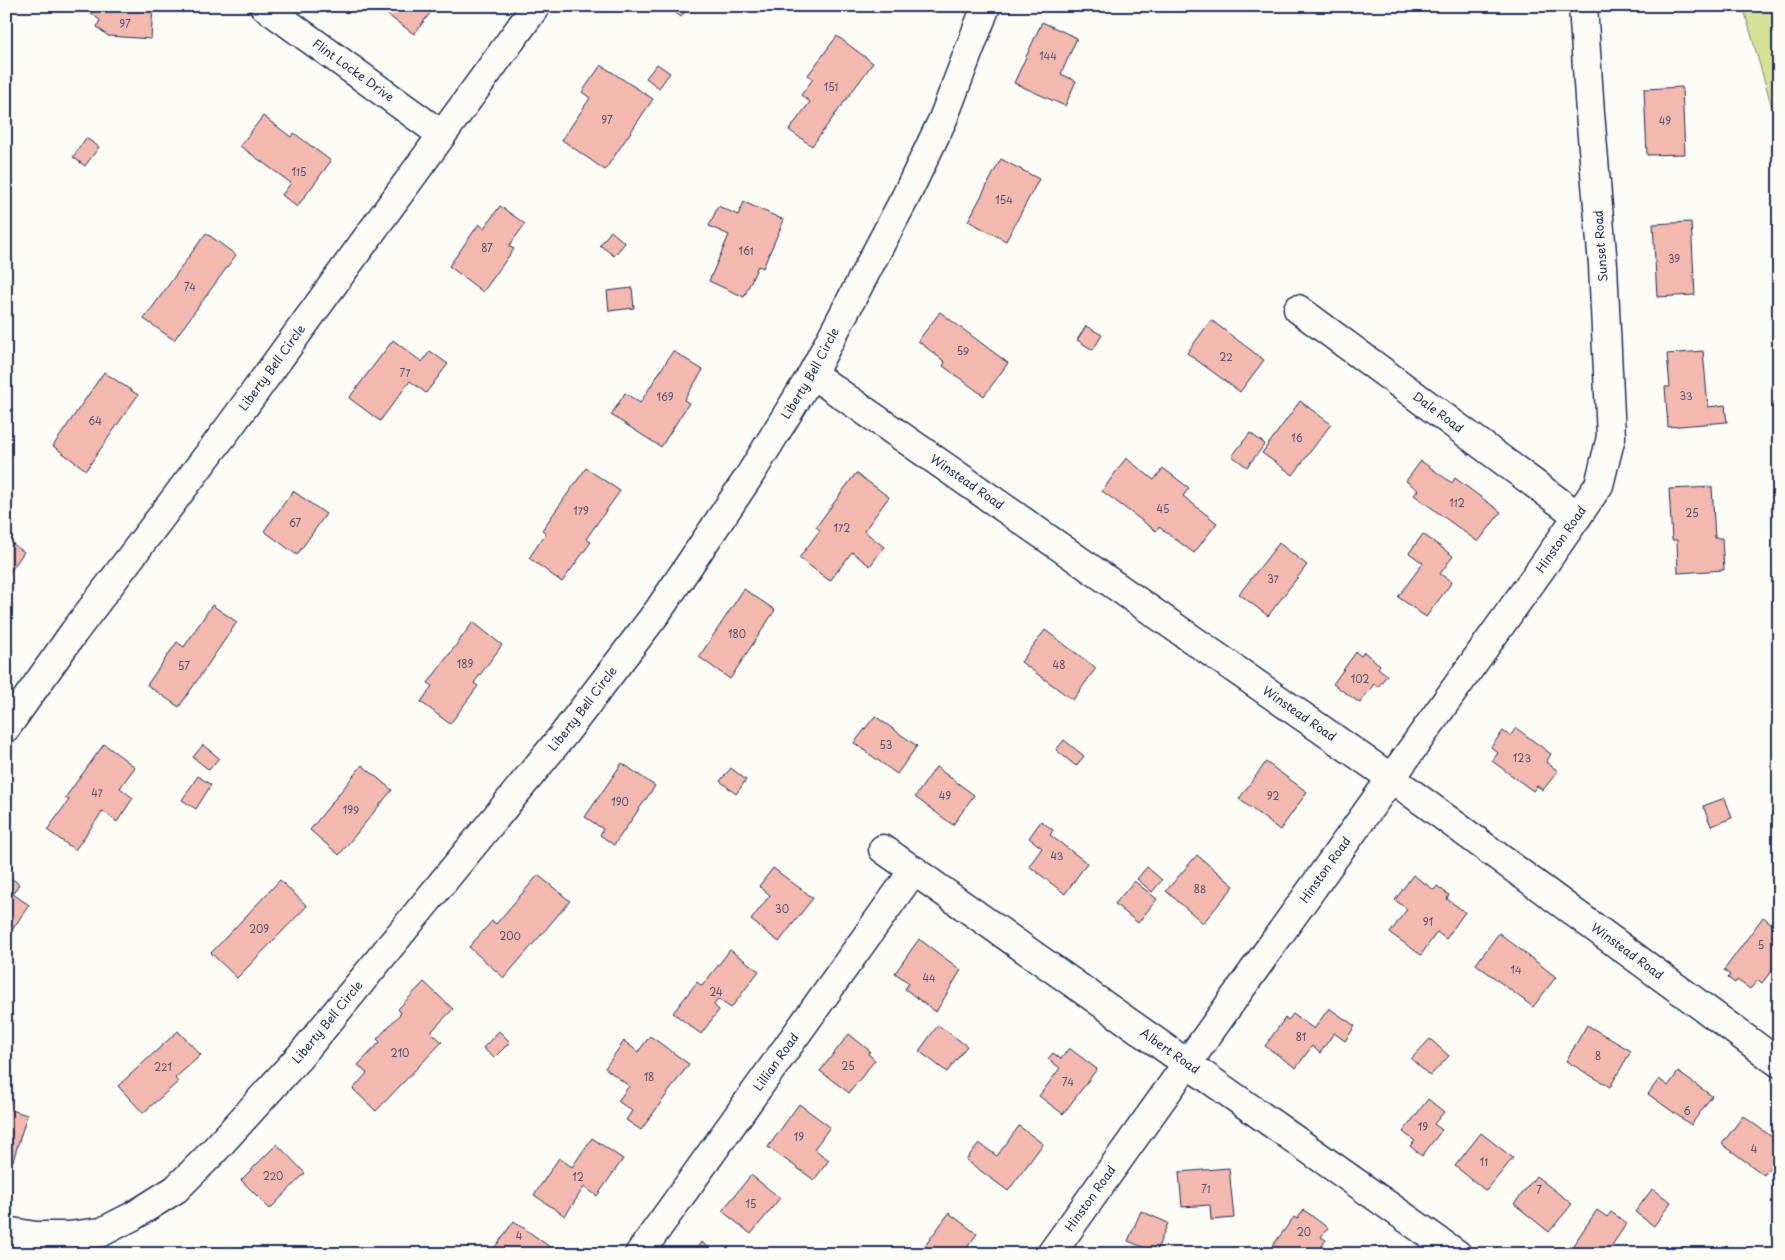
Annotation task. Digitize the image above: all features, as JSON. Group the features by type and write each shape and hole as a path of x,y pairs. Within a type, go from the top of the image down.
{"street":[{"name":"Flint Locke Drive","path":"264,6 442,135"},
{"name":"Liberty Bell Circle","path":"6,728 74,632 230,426 536,6"},
{"name":"Liberty Bell Circle","path":"6,1231 36,1236 70,1236 102,1232 133,1216 176,1188 212,1153 301,1055 564,734 658,611 748,478 812,374 906,196 943,119 986,6"},
{"name":"Sunset Road","path":"1584,6 1590,114 1604,265 1611,437 1599,484"},
{"name":"Dale Road","path":"1298,309 1578,516"},
{"name":"Winstead Road","path":"812,374 1391,778 1779,1063"},
{"name":"Hinston Road","path":"1051,1254 1189,1063 1599,484"},
{"name":"Albert Road","path":"883,849 1189,1063 1457,1254"},
{"name":"Lillian Road","path":"640,1254 914,870"}],"green space":[{"path":"1743,6 1779,6 1779,132"}],"building":[{"path":"80,6 153,6 151,39 108,36 97,27 100,20"},
{"path":"390,6 440,6 437,11 434,8 414,34 385,13"},
{"path":"667,6 689,6 681,17"},
{"path":"1042,22 1077,38 1061,74 1076,81 1065,106 1014,83"},
{"path":"837,36 873,63 812,146 789,130 810,102 801,95 813,79 808,75"},
{"path":"657,64 670,73 659,88 646,78"},
{"path":"601,65 653,99 605,170 562,140 590,98 582,92"},
{"path":"1682,87 1685,154 1647,155 1644,89"},
{"path":"263,116 291,137 294,133 331,161 297,207 282,195 291,183 240,146"},
{"path":"86,138 99,147 85,166 73,157"},
{"path":"1001,159 1039,179 1006,241 968,221"},
{"path":"744,202 784,220 763,268 758,266 744,297 709,281 729,235 709,226 718,206 738,215"},
{"path":"500,206 525,224 509,246 514,249 483,292 449,266 479,224 484,228"},
{"path":"1691,222 1695,295 1657,297 1653,224"},
{"path":"611,231 625,243 614,256 600,245"},
{"path":"206,233 236,255 174,340 144,319"},
{"path":"632,288 634,308 609,311 607,291"},
{"path":"940,312 1008,363 984,396 943,366 945,362 918,341"},
{"path":"1211,320 1264,360 1240,392 1187,353"},
{"path":"1086,326 1102,335 1093,350 1077,340"},
{"path":"393,340 422,362 430,351 448,364 426,393 410,381 380,421 349,398"},
{"path":"673,351 703,370 684,400 689,403 661,447 611,415 625,393 640,403"},
{"path":"1703,351 1708,407 1725,405 1727,422 1668,427 1665,387 1670,387 1667,354"},
{"path":"104,372 138,395 86,470 53,446"},
{"path":"1300,401 1331,424 1293,475 1262,453"},
{"path":"1250,433 1265,444 1247,467 1232,456"},
{"path":"1126,458 1154,480 1163,468 1189,488 1183,496 1217,523 1194,553 1159,527 1156,531 1102,491"},
{"path":"1421,461 1452,483 1455,478 1501,512 1478,542 1414,495 1418,490 1406,481"},
{"path":"586,468 620,491 586,539 591,542 562,582 529,558 546,533 542,530"},
{"path":"856,473 889,497 864,531 884,547 870,566 852,552 830,581 799,558 820,530 816,527"},
{"path":"1712,487 1715,538 1722,538 1724,570 1678,573 1677,540 1672,540 1669,489"},
{"path":"293,491 326,514 297,555 264,531"},
{"path":"1423,534 1453,556 1440,574 1452,582 1426,617 1398,597 1423,563 1409,553"},
{"path":"6,539 24,552 6,578"},
{"path":"1279,543 1307,565 1268,616 1239,594"},
{"path":"744,589 775,610 730,679 699,657"},
{"path":"212,605 237,622 179,707 147,685 177,642 184,647"},
{"path":"473,622 502,645 474,683 478,686 450,724 421,702 432,686 428,683"},
{"path":"1045,630 1096,668 1073,700 1021,662"},
{"path":"1356,652 1361,656 1364,652 1380,665 1378,668 1387,675 1378,687 1374,684 1360,703 1333,684"},
{"path":"875,716 917,746 897,774 854,743"},
{"path":"1516,728 1551,754 1546,762 1558,771 1543,790 1537,786 1533,791 1492,761 1498,753 1491,747 1503,731 1510,736"},
{"path":"1064,740 1084,756 1076,766 1056,750"},
{"path":"104,744 135,767 120,788 133,798 117,822 103,811 75,850 47,830 69,800 65,798"},
{"path":"203,745 219,758 209,770 193,757"},
{"path":"1266,762 1307,792 1280,830 1239,799"},
{"path":"622,763 655,786 614,845 600,835 603,829 585,817"},
{"path":"362,765 392,790 339,855 310,830"},
{"path":"936,767 974,795 953,825 915,797"},
{"path":"731,768 746,780 736,794 720,781"},
{"path":"198,776 211,785 196,809 182,800"},
{"path":"1725,798 1732,818 1711,826 1703,806"},
{"path":"1041,821 1053,830 1050,835 1087,863 1065,894 1029,866 1042,848 1029,838"},
{"path":"1197,855 1234,886 1203,923 1166,891"},
{"path":"1147,867 1162,880 1152,892 1137,879"},
{"path":"6,868 10,877 19,884 13,894 29,905 6,939"},
{"path":"773,868 813,898 779,942 751,920 770,895 759,886"},
{"path":"538,875 570,901 504,978 469,947 492,921 496,924"},
{"path":"1413,875 1434,890 1437,886 1449,895 1447,899 1465,912 1446,939 1437,932 1421,955 1390,933 1407,909 1395,900"},
{"path":"280,880 307,906 237,978 211,953"},
{"path":"1134,881 1157,899 1138,923 1115,904"},
{"path":"1763,917 1779,929 1779,961 1762,983 1758,980 1750,989 1737,980 1735,983 1728,978 1730,975 1724,970"},
{"path":"1499,933 1556,977 1533,1007 1476,964"},
{"path":"919,939 961,970 936,1012 905,989 909,983 895,973"},
{"path":"730,950 759,971 731,1008 718,999 714,1005 719,1010 701,1034 673,1013 697,982 702,986"},
{"path":"424,982 453,1009 431,1032 442,1042 376,1111 353,1089 367,1073 358,1065 380,1042 377,1039 401,1013 398,1009"},
{"path":"1329,1008 1355,1026 1345,1041 1334,1033 1320,1053 1312,1046 1296,1068 1265,1046 1285,1018 1288,1020 1293,1014 1314,1029"},
{"path":"938,1025 967,1046 947,1072 919,1051"},
{"path":"1587,1025 1631,1051 1610,1087 1566,1061"},
{"path":"178,1031 201,1055 175,1078 178,1082 143,1113 118,1086"},
{"path":"499,1031 510,1042 494,1058 483,1048"},
{"path":"849,1034 870,1051 868,1054 875,1060 849,1093 820,1071"},
{"path":"650,1036 689,1064 641,1130 626,1120 632,1111 618,1101 629,1086 605,1068 624,1041 638,1052"},
{"path":"1430,1039 1449,1056 1430,1076 1411,1059"},
{"path":"1069,1048 1097,1069 1063,1114 1039,1096 1060,1068 1048,1059 1053,1053 1061,1059"},
{"path":"1678,1072 1712,1096 1691,1125 1648,1094 1659,1079 1668,1086"},
{"path":"6,1096 11,1097 8,1109 27,1115 13,1161 6,1159"},
{"path":"1428,1099 1444,1112 1434,1124 1442,1130 1422,1156 1410,1146 1415,1141 1403,1132"},
{"path":"799,1104 830,1127 814,1149 829,1160 814,1180 768,1147"},
{"path":"1743,1116 1779,1142 1779,1155 1764,1175 1722,1144"},
{"path":"1019,1126 1043,1144 1008,1191 966,1160 979,1143 997,1156"},
{"path":"1481,1133 1513,1158 1486,1191 1455,1166"},
{"path":"592,1138 623,1159 597,1196 584,1187 565,1216 534,1195 559,1158 572,1167"},
{"path":"277,1144 305,1173 270,1209 241,1180"},
{"path":"1229,1168 1234,1218 1211,1220 1210,1205 1182,1207 1179,1172"},
{"path":"751,1175 780,1198 751,1234 722,1211"},
{"path":"1536,1176 1572,1204 1549,1232 1514,1204"},
{"path":"1652,1189 1671,1202 1654,1226 1635,1212"},
{"path":"1304,1210 1328,1228 1321,1237 1326,1240 1316,1254 1267,1253 1294,1217 1297,1219"},
{"path":"1597,1210 1607,1217 1611,1212 1627,1223 1606,1254 1567,1254"},
{"path":"1141,1211 1168,1223 1156,1252 1128,1241"},
{"path":"949,1213 977,1234 962,1254 919,1254"},
{"path":"514,1221 557,1252 555,1254 490,1254"},
{"path":"701,1242 718,1254 693,1254"}]}
